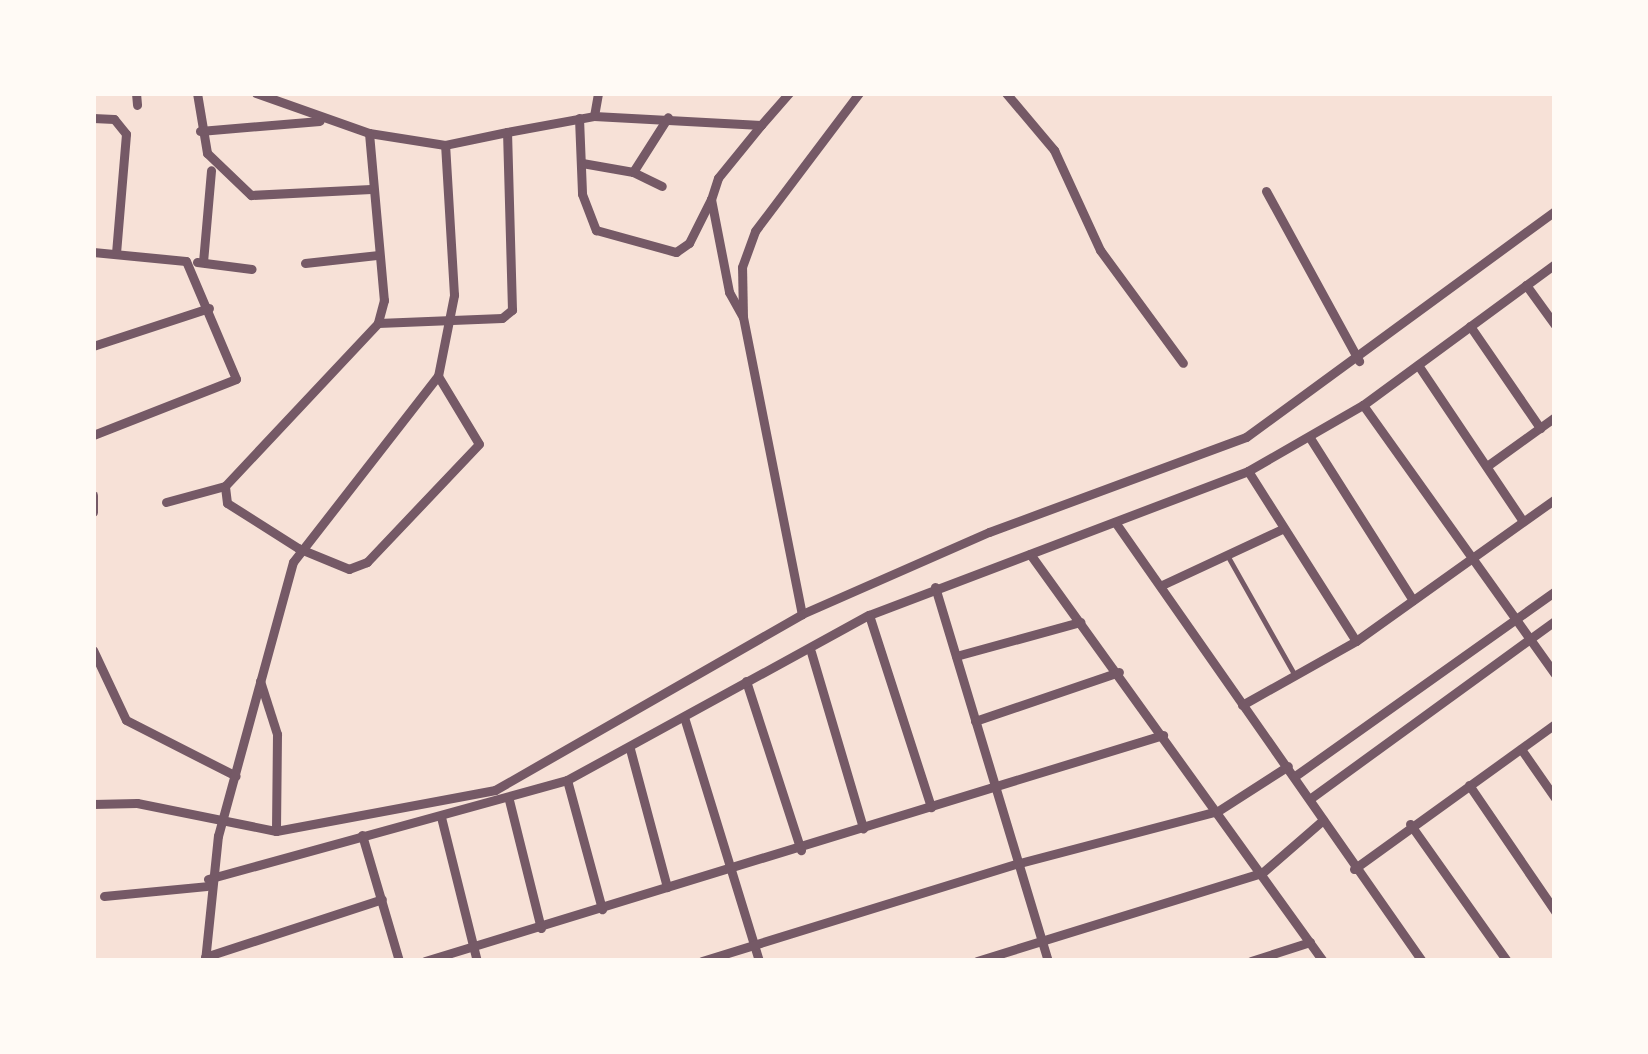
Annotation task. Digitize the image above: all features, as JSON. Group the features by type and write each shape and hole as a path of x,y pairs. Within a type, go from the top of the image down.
{"street":[{"path":"197,93 200,131 215,164 258,197 371,189"},
{"path":"256,93 370,134 445,145 594,116 761,125"},
{"path":"594,116 598,93"},
{"path":"579,118 590,224 670,253 689,243 718,178 789,93"},
{"path":"802,614 743,316 742,267 755,232 860,93"},
{"path":"1006,93 1054,150 1100,250 1184,363"},
{"path":"633,172 668,117"},
{"path":"93,118 114,118 126,134 116,254"},
{"path":"200,131 326,120"},
{"path":"378,323 502,318 514,303 507,132"},
{"path":"166,502 226,486 378,323 384,299 371,189 370,134"},
{"path":"382,899 205,959 207,883 298,548 438,376 454,295 445,145"},
{"path":"582,164 633,172 662,185"},
{"path":"203,262 211,170"},
{"path":"1266,191 1359,361"},
{"path":"711,199 729,292 743,316"},
{"path":"93,804 137,803 221,826 276,831 419,808 532,775 802,614 989,532 1246,437 1359,361 1555,211"},
{"path":"93,252 252,268"},
{"path":"305,263 377,254"},
{"path":"93,435 231,386 235,370 186,261"},
{"path":"104,896 207,883 567,780 746,681 811,652 869,615 1249,471 1363,405 1555,264"},
{"path":"1526,285 1555,325"},
{"path":"93,346 209,308"},
{"path":"1470,326 1540,428"},
{"path":"1418,365 1523,521"},
{"path":"226,486 227,503 298,548 349,568 368,562 472,454 479,434 438,376"},
{"path":"1363,405 1555,674"},
{"path":"1487,466 1555,417"},
{"path":"1310,439 1413,600"},
{"path":"1249,471 1356,641"},
{"path":"93,495 93,512"},
{"path":"1242,705 1356,641 1555,499"},
{"path":"1114,522 1422,961"},
{"path":"1162,585 1282,529"},
{"path":"1030,554 1323,961"},
{"path":"935,587 1048,961"},
{"path":"702,961 1016,863 1218,811 1292,771 1555,591"},
{"path":"869,615 931,807"},
{"path":"1311,798 1555,621"},
{"path":"956,656 1079,622"},
{"path":"93,650 127,720 236,776"},
{"path":"811,652 863,828"},
{"path":"975,721 1119,672"},
{"path":"260,681 277,734 276,831"},
{"path":"746,681 800,850"},
{"path":"684,717 759,961"},
{"path":"1354,869 1410,824 1555,724"},
{"path":"425,961 800,850 1163,735"},
{"path":"1521,748 1555,798"},
{"path":"630,749 667,887"},
{"path":"567,780 602,909"},
{"path":"1469,785 1555,911"},
{"path":"508,800 541,928"},
{"path":"441,817 477,961"},
{"path":"976,961 1262,873 1323,820"},
{"path":"1410,824 1507,961"},
{"path":"362,835 400,961"},
{"path":"1251,961 1310,942"}],"lane":[{"path":"1228,556 1294,673"}]}
